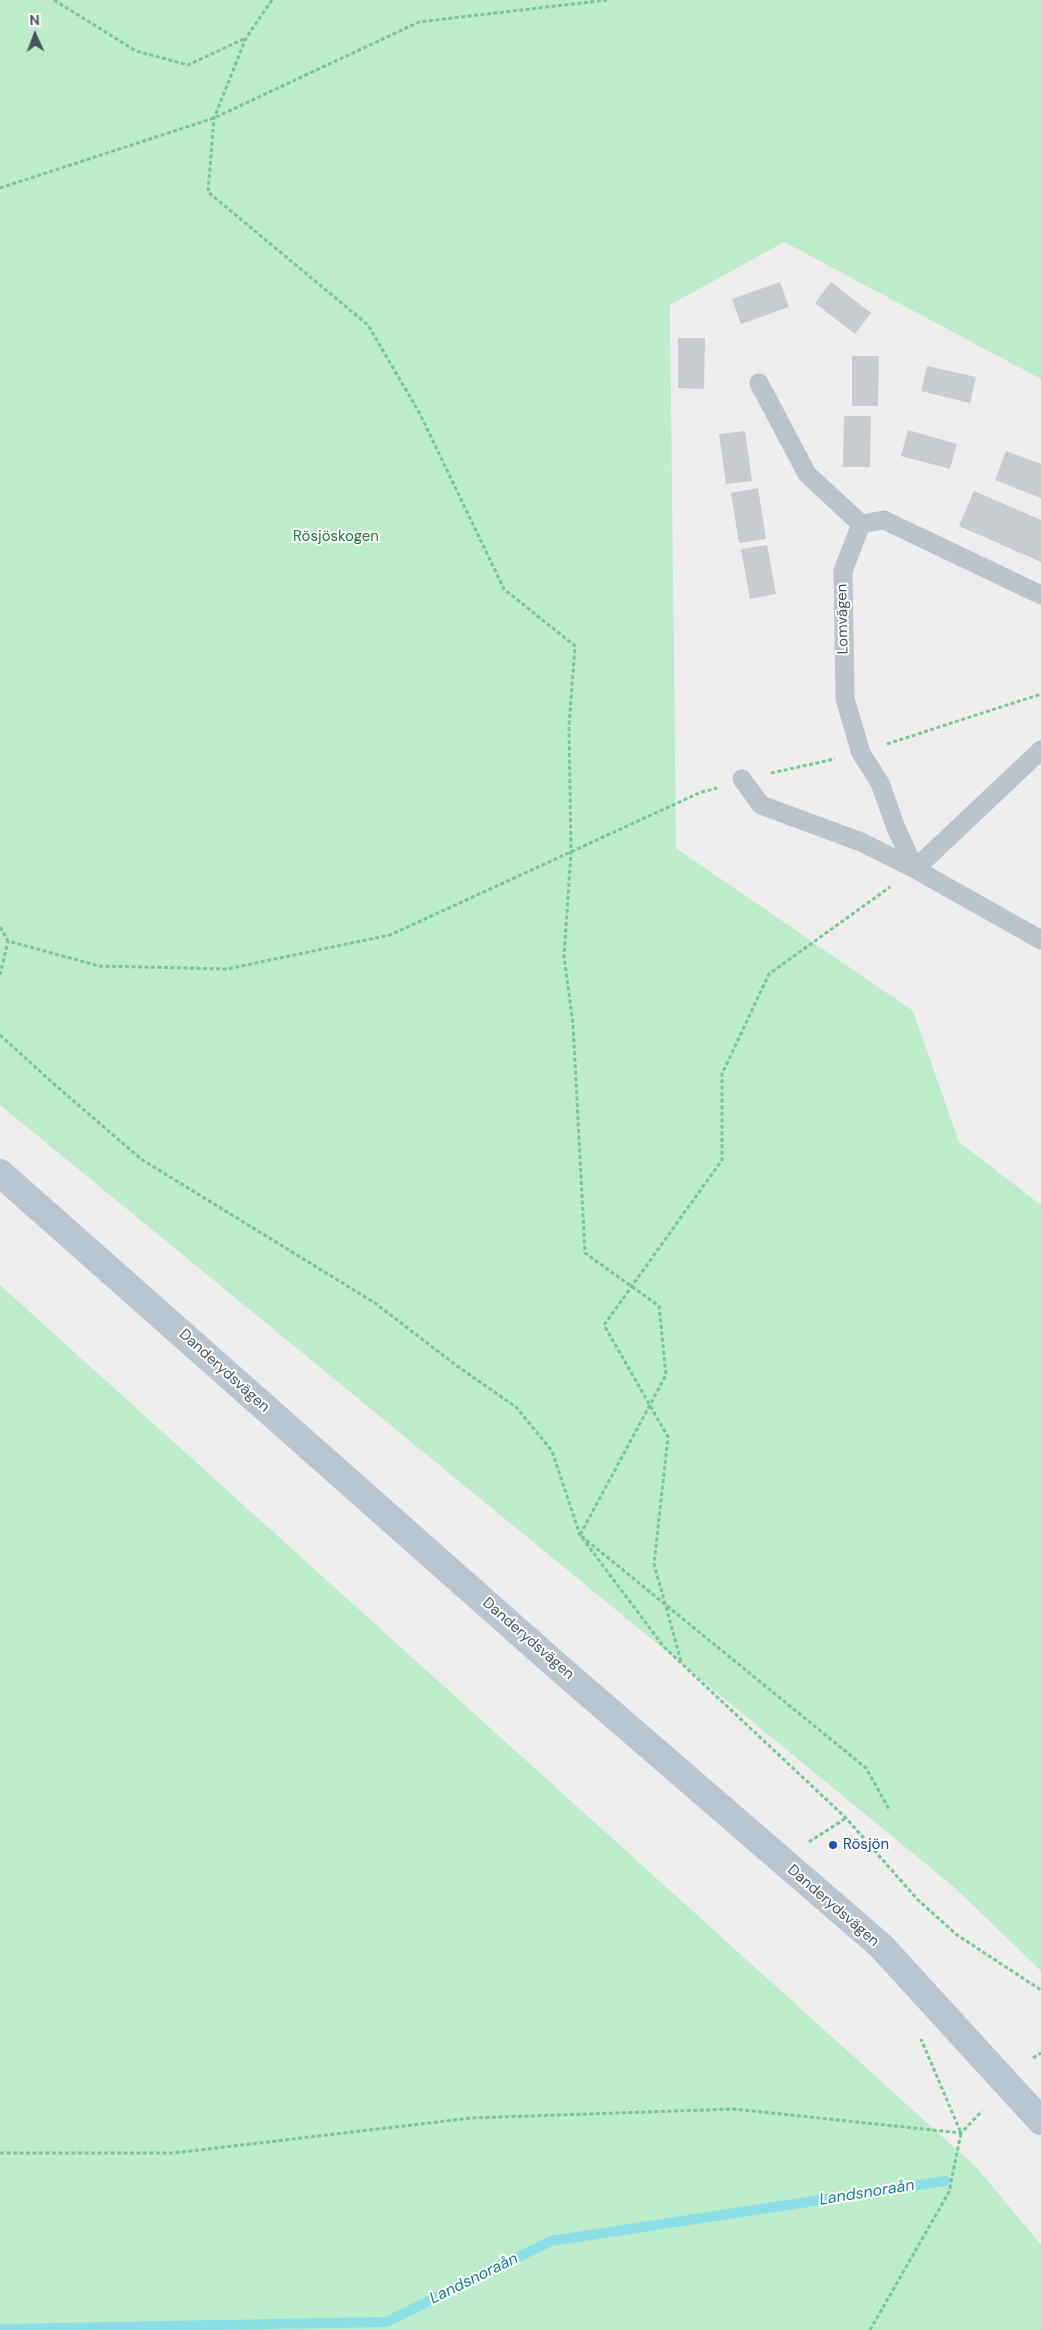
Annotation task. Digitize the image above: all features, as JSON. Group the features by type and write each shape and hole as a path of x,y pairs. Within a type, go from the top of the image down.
{"main road":[{"name":"Danderydsvägen","path":"0,1173 777,1858 881,1946 1041,2120"}],"lane":[{"path":"759,383 807,474 861,524 884,520 1041,595"},
{"name":"Lomvägen","path":"861,524 843,571 845,699 862,753 880,783 896,828 915,870"},
{"path":"915,870 1039,755"},
{"path":"742,779 761,805 861,842 1041,940"}],"path":[{"path":"54,0 136,51 188,65 246,38"},
{"path":"272,0 246,38 214,118 208,192 368,325 420,414 504,590 575,646 569,726 571,852 564,956 573,1024 585,1252 659,1306 666,1374 580,1535"},
{"path":"0,188 214,118 419,22 607,0"},
{"path":"8,941 99,966 227,969 390,935 699,793 742,779 862,753 1041,694"},
{"path":"681,1662 654,1564 668,1437 604,1325 722,1160 722,1074 769,974 915,870"},
{"path":"0,927 8,941 0,975"},
{"path":"0,1035 142,1160 375,1303 457,1366 516,1407 552,1450 580,1535 664,1647 846,1818 917,1899 951,1929 1041,1990"},
{"path":"580,1535 866,1768 890,1811"},
{"path":"777,1858 825,1833 846,1818"},
{"path":"1033,2058 1041,2053"},
{"path":"0,2153 174,2153 471,2118 734,2109 961,2133"},
{"path":"870,2330 949,2192 961,2133 982,2111"}],"green space":[{"name":"Rösjöskogen","path":"0,0 1041,0 1041,379 784,242 670,305 676,848 913,1011 959,1142 1041,1205 1041,1971 954,1887 0,1105"},
{"path":"0,1285 977,2168 1041,2245 1041,2330 0,2330"}],"building":[{"path":"780,282 789,307 741,324 732,299"},
{"path":"831,282 871,313 855,334 815,303"},
{"path":"678,338 705,338 704,389 678,388"},
{"path":"852,356 879,356 878,406 852,406"},
{"path":"927,366 976,377 970,403 921,391"},
{"path":"844,416 871,416 870,467 843,467"},
{"path":"908,430 957,444 950,469 901,456"},
{"path":"745,431 752,481 726,484 719,434"},
{"path":"1006,451 1041,464 1041,498 995,480"},
{"path":"758,488 766,539 739,543 731,493"},
{"path":"974,491 1041,520 1041,562 959,526"},
{"path":"767,545 776,594 750,599 741,549"}],"waterway":[{"name":"Landsnoraån","path":"0,2329 386,2322 551,2241 945,2181"}],"place":[{"name":"Rösjön","path":"833,1845"}]}
